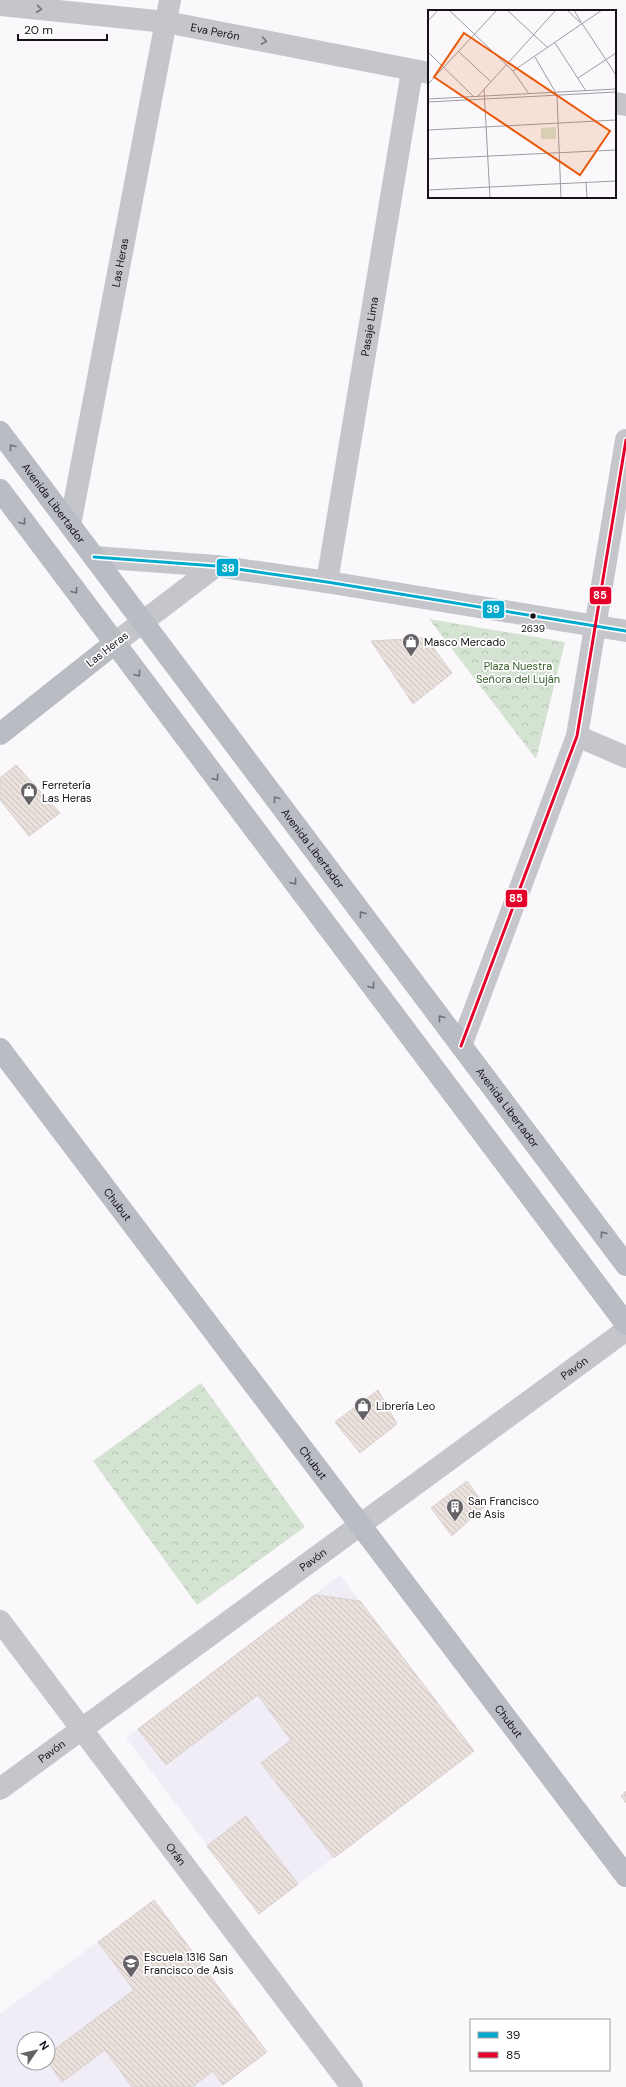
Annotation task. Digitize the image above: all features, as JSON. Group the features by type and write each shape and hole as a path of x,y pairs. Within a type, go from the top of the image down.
{"main road":[{"name":"Avenida Libertador","path":"0,432 626,1265"},
{"path":"0,490 626,1324"},
{"name":"Las Heras","path":"0,734 115,643"},
{"name":"Chubut","path":"0,1049 626,1876"}],"street":[{"name":"Las Heras","path":"70,525 170,0"},
{"name":"Eva Perón","path":"0,5 166,22 420,72"},
{"name":"Pasaje Lima","path":"327,582 420,72"},
{"path":"616,103 626,105"},
{"path":"461,1046 577,736 626,440"},
{"path":"94,557 216,566 327,582 626,631"},
{"name":"Las Heras","path":"115,643 216,566"},
{"path":"577,736 626,757"},
{"name":"Pavón","path":"0,1789 81,1728 361,1526 626,1330"},
{"name":"Orán","path":"0,1621 352,2087"}],"shaded area":[{"path":"340,1575 474,1751 259,1914 126,1738"},
{"name":"Escuela 1316 San Francisco de Asis","path":"154,1900 267,2052 220,2087 0,2087 0,2014"}],"green space":[{"name":"Plaza Nuestra Señora del Luján","path":"429,619 565,642 536,759"},
{"path":"201,1383 305,1527 197,1605 93,1461"}],"building":[{"name":"Masco Mercado","path":"426,638 452,673 413,704 371,641"},
{"name":"Ferretería Las Heras","path":"16,765 60,813 29,836 0,800 0,778"},
{"path":"378,1390 397,1424 360,1453 335,1422"},
{"name":"San Francisco de Asis","path":"467,1481 485,1506 452,1536 431,1508"},
{"path":"315,1595 360,1601 474,1751 334,1858 261,1763 291,1740 258,1695 166,1765 138,1729"},
{"path":"626,1791 626,1803 621,1796"},
{"path":"246,1816 298,1884 259,1914 207,1846"},
{"name":"Escuela 1316 San Francisco de Asis","path":"154,1900 267,2052 223,2085 213,2071 192,2087 132,2087 105,2050 62,2082 54,2071 56,2071 56,2048 134,1990 98,1942"}],"transit line":[{"name":"85","path":"461,1046 577,736 626,440"},
{"name":"39","path":"94,557 216,566 327,582 626,631"}],"place":[{"name":"2639","path":"533,616"},
{"name":"Masco Mercado","path":"411,657"},
{"name":"Ferretería Las Heras","path":"29,806"},
{"name":"Librería Leo","path":"363,1421"},
{"name":"San Francisco de Asis","path":"455,1522"},
{"name":"Escuela 1316 San Francisco de Asis","path":"131,1978"}]}
